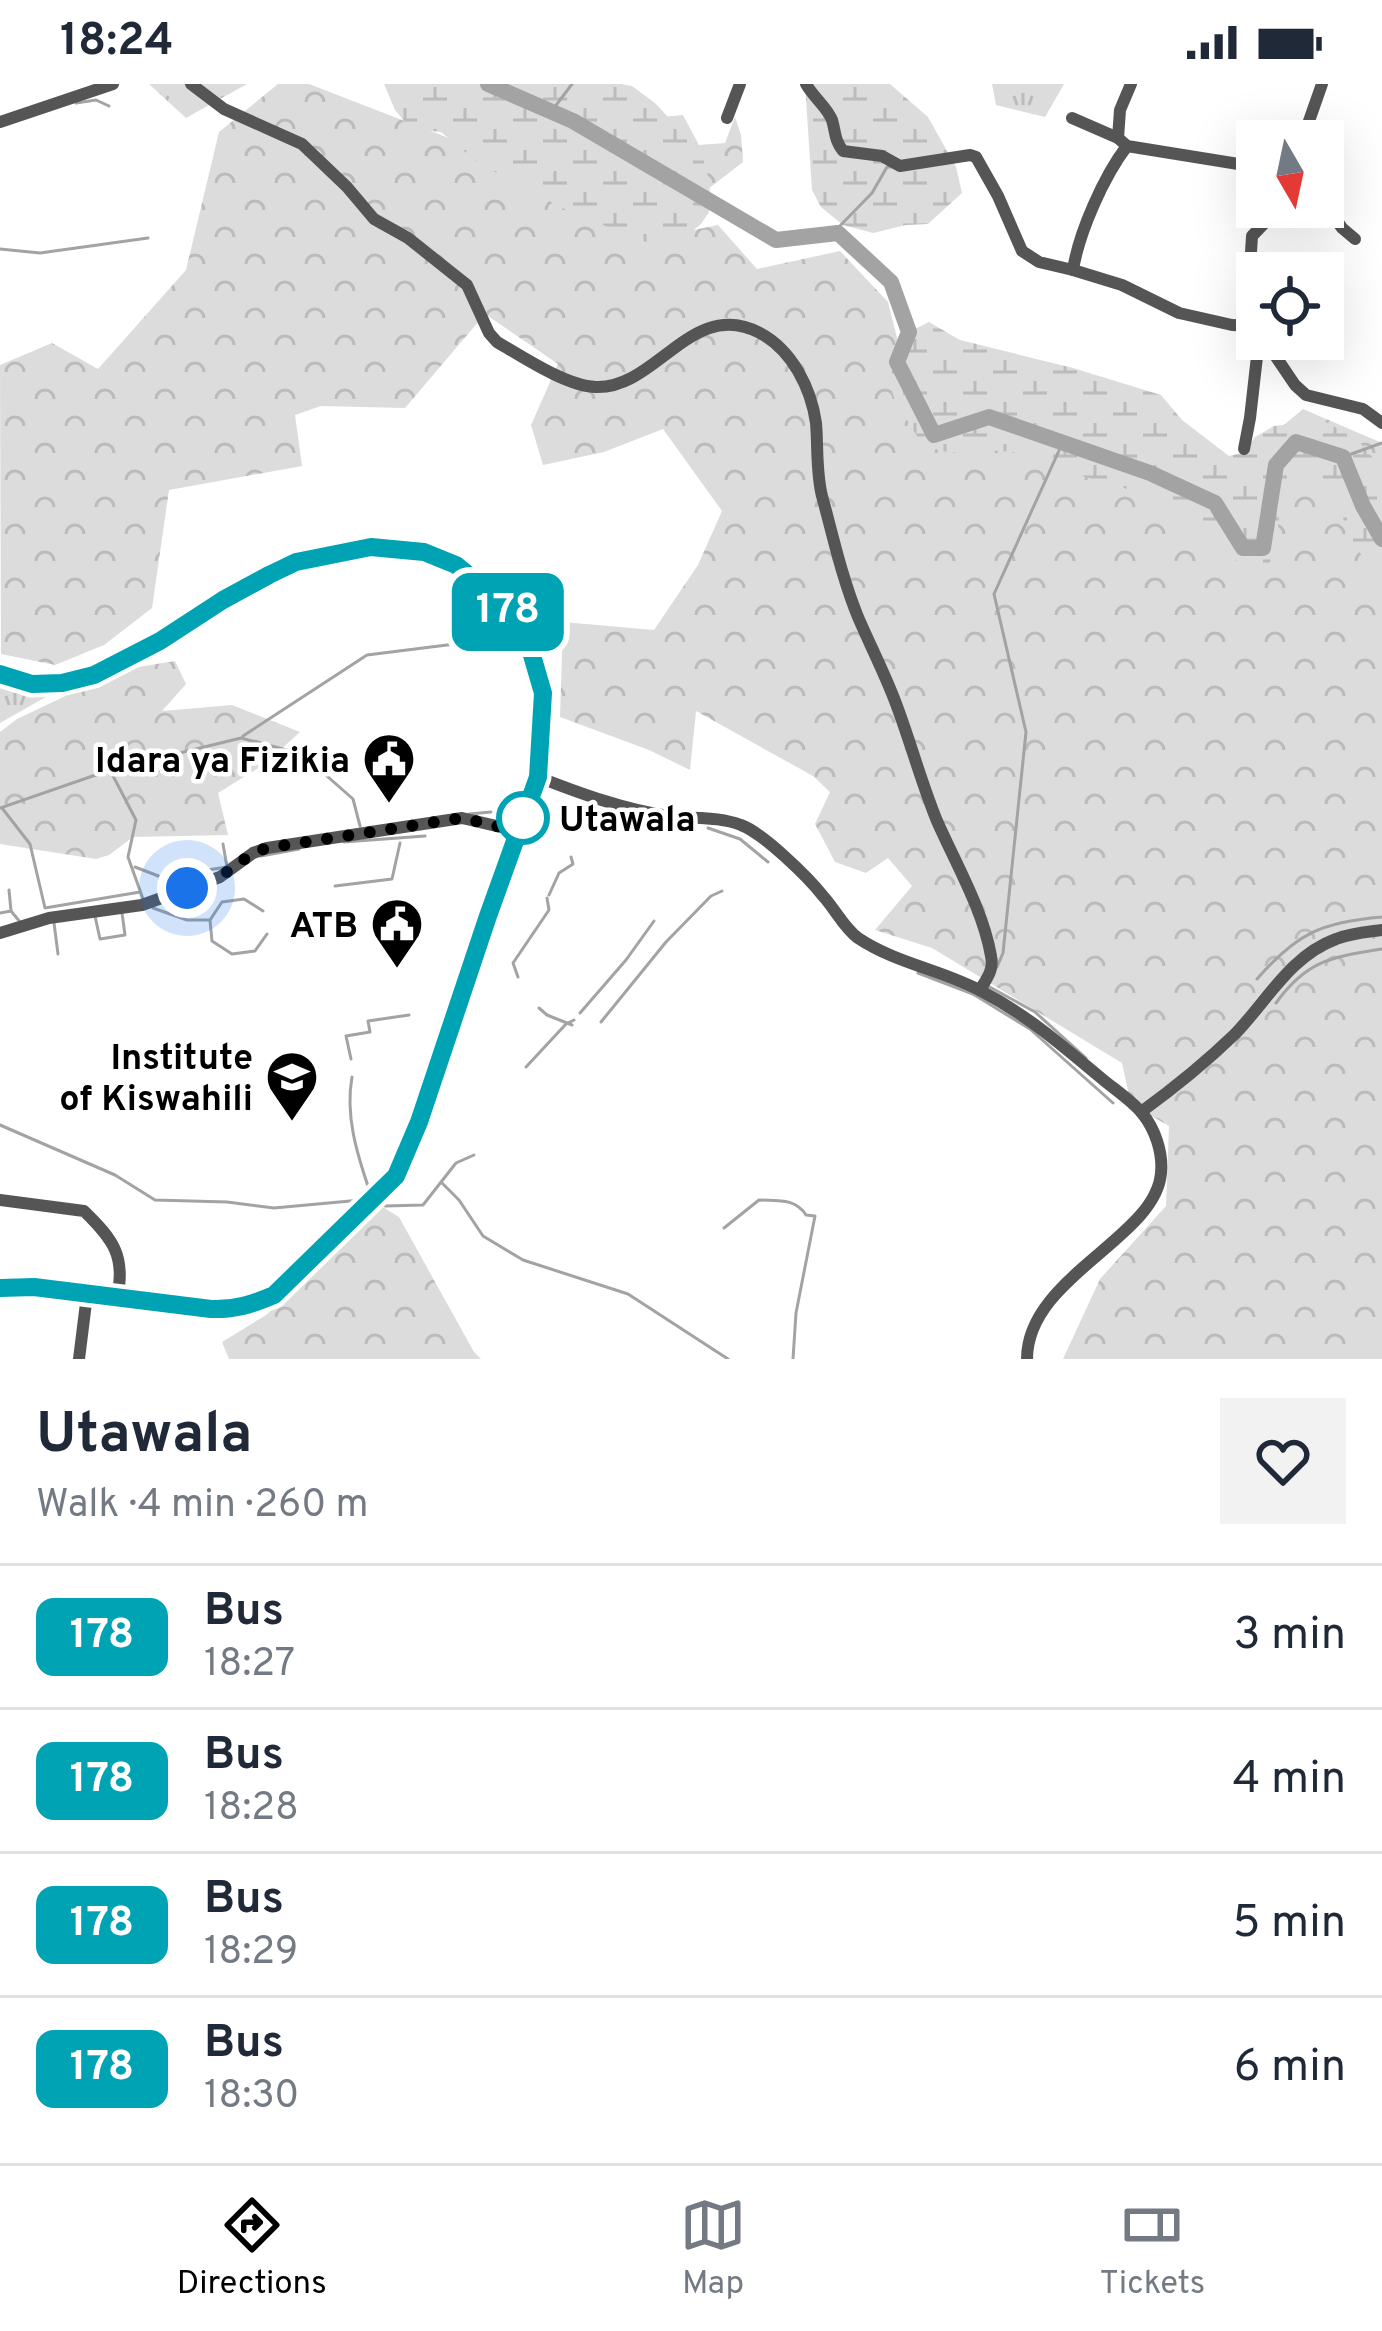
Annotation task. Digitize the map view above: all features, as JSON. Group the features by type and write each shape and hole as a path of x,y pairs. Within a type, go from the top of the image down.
{"street":[{"path":"0,122 113,84"},
{"path":"191,84 224,109 302,144 374,219 408,238 467,285 497,342 578,384 603,387 618,383 699,330 731,326 757,331 792,361 811,398 821,495 850,596 991,953 992,968 980,989"},
{"path":"727,118 740,84"},
{"path":"806,84 831,116 843,151 882,156 900,166 976,157 1022,250 1039,262 1122,285 1179,313 1236,325"},
{"path":"1073,270 1076,251 1122,142 1120,110 1131,84"},
{"path":"1309,120 1322,84"},
{"path":"1072,118 1122,142 1236,163"},
{"path":"1342,228 1355,239"},
{"path":"1244,449 1258,360"},
{"path":"1277,360 1306,395 1363,409 1382,423"},
{"path":"0,674 32,684 94,675 296,562 371,547 424,552 456,565 480,583 504,604 529,645 543,693 538,777 428,1099 396,1176 274,1295 228,1310 34,1287 0,1288"},
{"path":"538,777 655,813 742,825 783,855 854,935 903,962 980,989 1044,1029 1141,1112 1157,1141 1160,1185 1138,1217 1049,1301 1027,1346 1027,1359"},
{"path":"0,933 49,918 142,905 220,877 267,848 462,818 518,831"},
{"path":"1141,1112 1226,1042 1289,970 1311,952 1335,939 1382,930"},
{"path":"0,1200 84,1211 120,1261 117,1299"},
{"path":"79,1359 87,1295"}],"green space":[{"path":"149,84 247,84 186,118"},
{"path":"278,84 309,84 689,231 718,225 757,269 840,251 888,302 906,373 1232,468 1303,409 1382,443 1382,1359 1063,1359 1100,1279 1166,1206 1169,1126 1131,1104 1122,1063 932,948 875,930 912,886 888,858 866,873 835,862 815,824 830,792 813,776 696,711 690,770 560,717 563,622 654,630 698,565 722,511 663,429 604,452 543,465 531,425 558,364 485,314 405,408 321,406 295,415 302,466 169,490 152,608 104,645 55,665 1,654 0,365 52,343 98,369 186,270 219,132"},
{"path":"384,84 632,86 655,103 701,152 710,183 709,212 680,241 646,242 570,212 480,164 441,132 411,129 395,110"},
{"path":"805,84 890,84 928,117 956,167 962,193 928,224 873,233 843,225 821,207 812,190"},
{"path":"992,84 1064,84 1045,117 996,105"},
{"path":"683,115 699,145 725,143 735,117 741,135 743,162 703,193 651,118"},
{"path":"929,322 960,340 1161,395 1182,420 1229,456 1245,452 1255,437 1274,426 1322,420 1357,439 1382,469 1382,584 1350,539 1332,496 1307,470 1286,478 1282,485 1270,563 1260,569 1231,559 1197,537 1175,512 1124,488 1013,452 974,449 951,453 923,446 897,404 891,383 905,334"},
{"path":"175,661 186,684 162,711 232,705 300,732 265,764 218,793 228,835 133,837 96,859 0,844 0,732 17,719 120,670"},
{"path":"0,685 4,688 67,685 0,723"},
{"path":"381,1206 399,1217 481,1359 229,1359 222,1342 266,1315"}],"waterway":[{"path":"488,84 573,121 776,240 838,233 891,282 909,332 897,362 934,435 989,417 1150,473 1215,503 1243,548 1263,548 1276,465 1296,442 1343,457 1382,539"},
{"path":"551,112 572,84"},
{"path":"76,103 96,100 109,106"},
{"path":"832,234 872,193 887,167 892,167"},
{"path":"0,249 40,253 148,238"},
{"path":"1343,457 1382,443"},
{"path":"997,967 1003,953 1026,732 994,594 1062,444"},
{"path":"132,649 220,591"},
{"path":"243,736 367,655 492,636"},
{"path":"29,676 83,670 113,659"},
{"path":"0,808 110,770 241,738 302,754 353,799 360,826"},
{"path":"110,770 136,820 128,857 143,899"},
{"path":"2,808 30,844 45,908 140,892"},
{"path":"469,814 491,812"},
{"path":"708,828 740,839 768,862"},
{"path":"344,842 425,836"},
{"path":"335,886 392,879 400,843"},
{"path":"135,867 161,877 227,867 223,844"},
{"path":"261,856 299,849"},
{"path":"549,895 559,873 573,864 571,857"},
{"path":"0,913 11,911 9,890"},
{"path":"601,1022 666,942 711,896 722,891"},
{"path":"518,977 513,963 549,910 547,898"},
{"path":"263,911 244,899 222,902 210,920 212,941 232,954 255,951 267,934"},
{"path":"153,908 187,920 209,920"},
{"path":"11,911 20,922"},
{"path":"95,916 100,939 125,935 122,913"},
{"path":"1257,979 1298,940 1312,933 1343,922 1382,917"},
{"path":"580,1013 654,921"},
{"path":"54,923 58,954"},
{"path":"1276,1003 1310,969 1382,949"},
{"path":"918,973 973,994 1030,1029 1113,1103"},
{"path":"988,986 1035,1012 1086,1058"},
{"path":"539,1008 572,1025"},
{"path":"351,1059 346,1036 370,1032 368,1021 409,1015"},
{"path":"526,1067 574,1020"},
{"path":"352,1077 351,1120 369,1189"},
{"path":"0,1125 115,1175 155,1200 274,1208 361,1200"},
{"path":"385,1206 423,1205 456,1163 474,1155"},
{"path":"442,1183 483,1236 523,1260 628,1294 728,1359"},
{"path":"724,1228 759,1200 791,1203 815,1216 796,1313 793,1359"}],"bus line":[{"name":"178","path":"0,674 32,684 94,675 296,562 371,547 424,552 456,565 480,583 504,604 529,645 543,693 538,777 428,1099 396,1176 274,1295 251,1305 211,1309 34,1287 0,1288"}],"place":[{"name":"Idara ya Fizikia","path":"389,805"},
{"name":"Utawala","path":"523,818"},
{"name":"ATB","path":"397,970"},
{"name":"Institute of Kiswahili","path":"292,1123"}],"route":[{"path":"187,888 220,877 267,848 462,818 518,831 523,818"}]}
